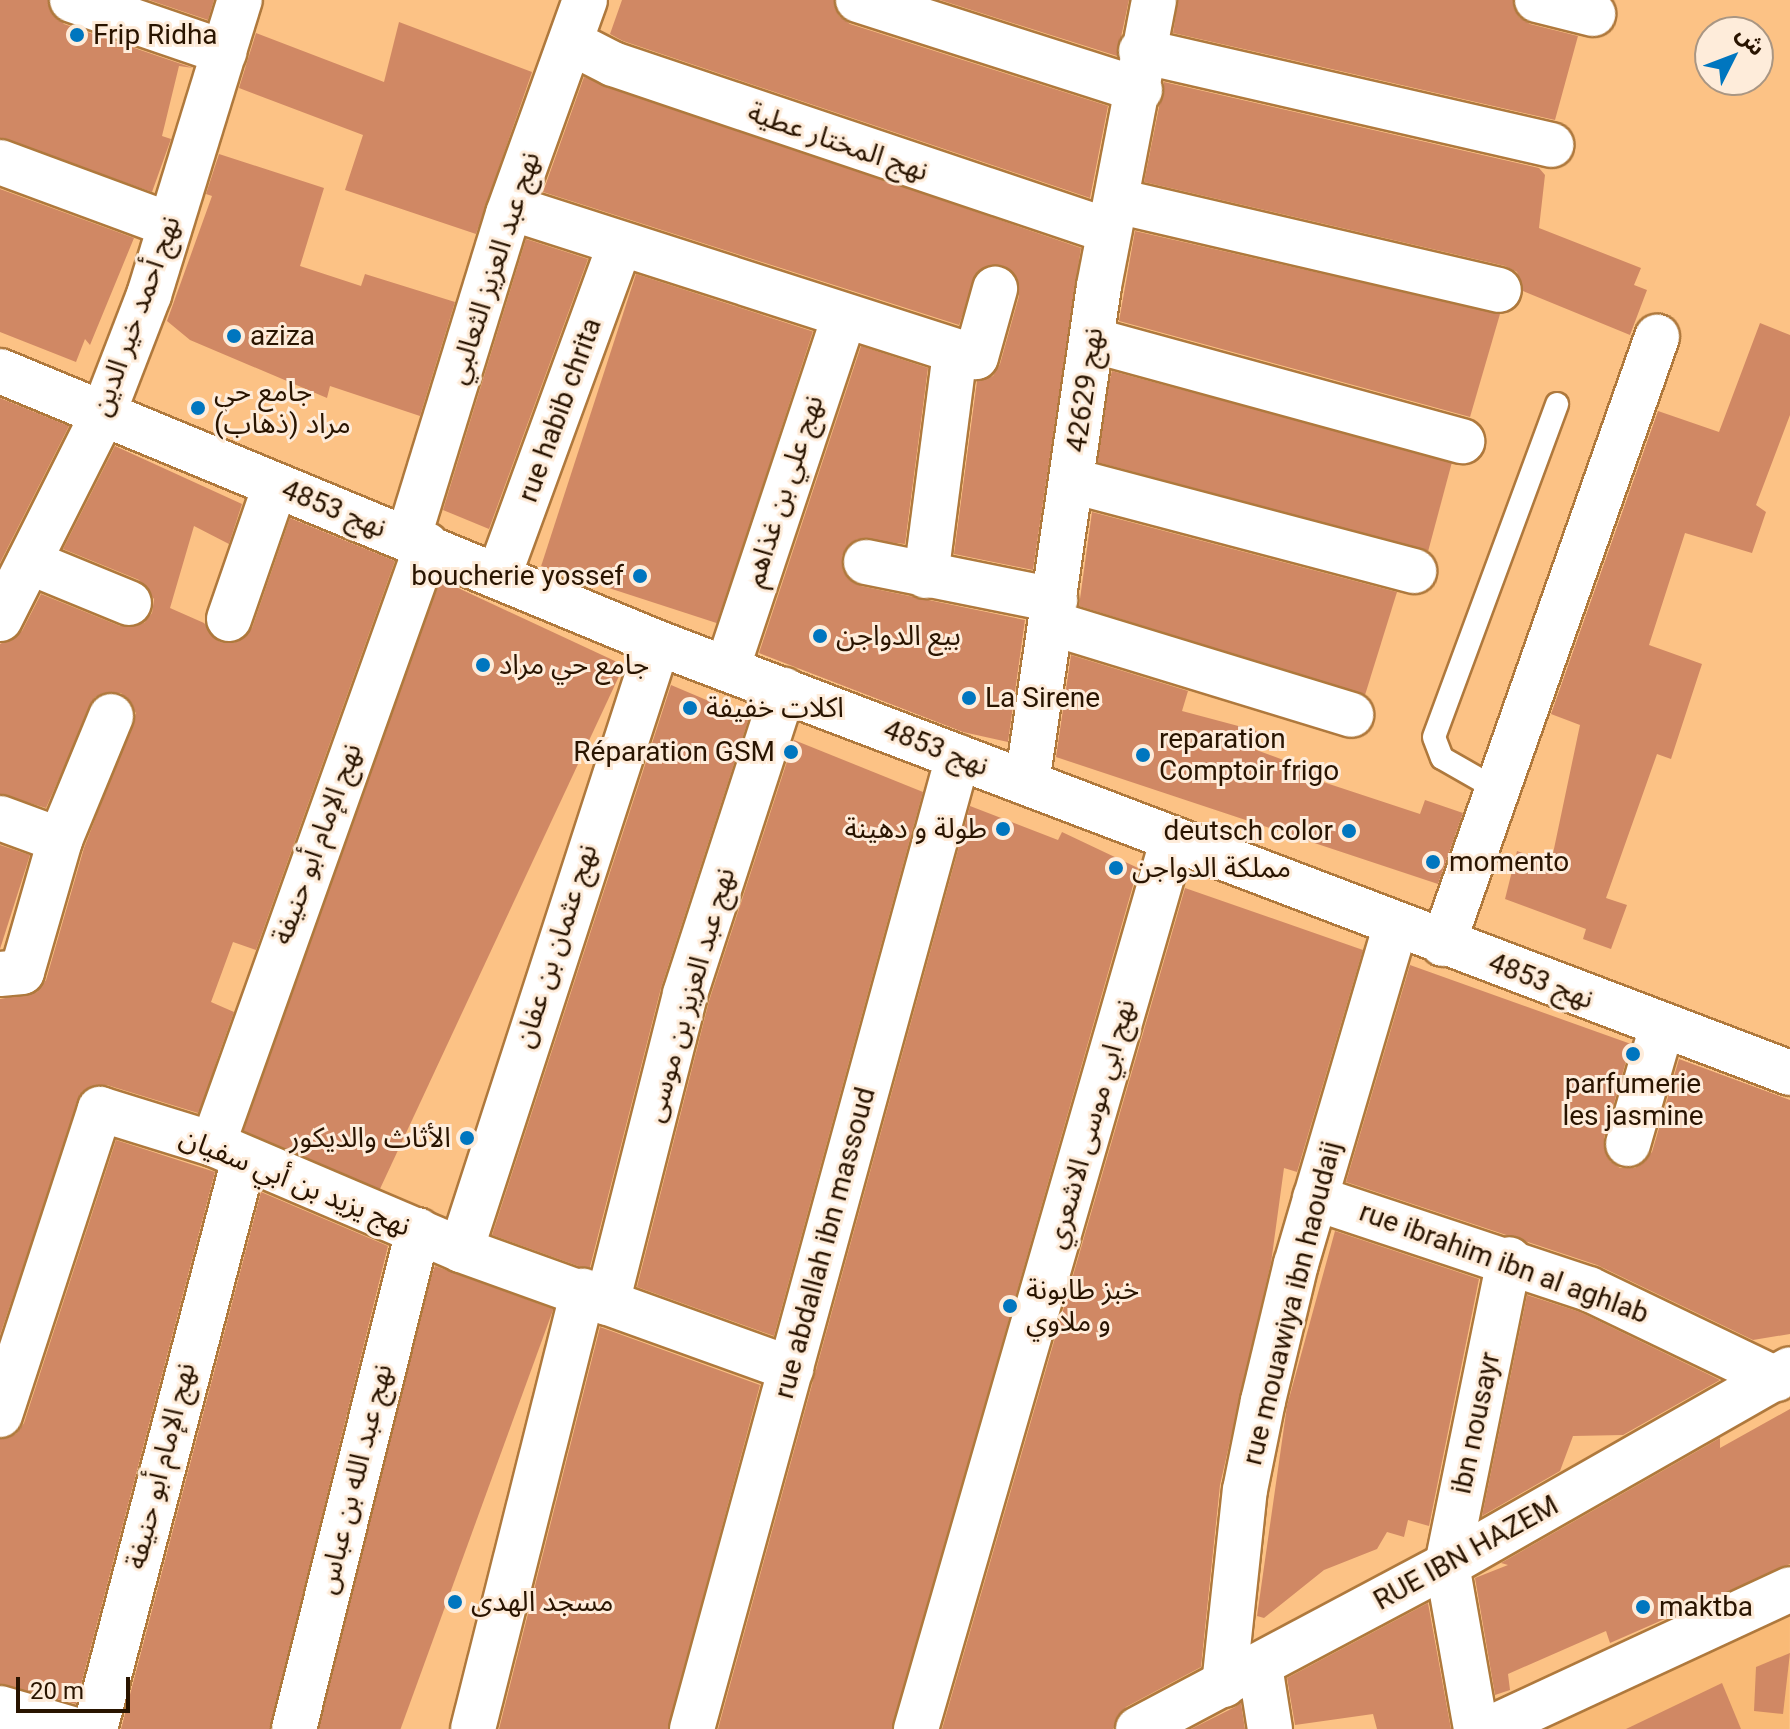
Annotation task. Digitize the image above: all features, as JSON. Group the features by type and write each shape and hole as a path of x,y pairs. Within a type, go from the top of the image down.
{"street":[{"path":"72,0 224,52"},
{"name":"نهج أحمد خير الدين","path":"0,619 103,414 170,225 240,0"},
{"name":"نهج عبد العزيز الثعالبي","path":"417,542 511,208 585,0"},
{"path":"858,0 1140,71 1551,145"},
{"name":"نهج 42629","path":"1027,783 1092,340 1154,0"},
{"path":"1537,0 1593,14"},
{"name":"نهج المختار عطية","path":"572,43 627,69 1113,216 1499,290"},
{"path":"0,162 170,225"},
{"path":"511,208 955,353 976,357 995,289"},
{"name":"rue habib chrita","path":"499,575 620,244"},
{"name":"نهج علي بن غذاهم","path":"728,666 844,317"},
{"path":"1443,944 1657,337"},
{"path":"1092,340 1462,441"},
{"path":"926,576 955,353"},
{"name":"نهج 4853","path":"0,371 658,643 728,666 1395,928 1790,1073"},
{"path":"1073,481 1414,571"},
{"path":"229,619 275,486"},
{"name":"نهج الإمام أبو حنيفة","path":"95,1729 228,1151 417,542"},
{"path":"29,562 129,603"},
{"path":"866,562 1053,611 1351,715"},
{"name":"نهج عثمان بن عفان","path":"461,1250 658,643"},
{"name":"نهج عبد العزيز بن موسى","path":"473,1729 595,1297 685,994 784,690"},
{"path":"11,973 60,840 111,716"},
{"name":"rue abdallah ibn massoud","path":"692,1729 958,757"},
{"path":"0,818 60,840"},
{"name":"نهج ابي موسى الاشعري","path":"916,1729 1172,842"},
{"name":"rue mouawiya ibn haoudaij","path":"1270,1729 1242,1675 1245,1490 1315,1198 1395,928"},
{"path":"1628,1144 1662,1026"},
{"name":"نهج يزيد بن أبي سفيان","path":"0,1415 100,1109 228,1151 461,1250 791,1369"},
{"name":"rue ibrahim ibn al aghlab","path":"1315,1198 1509,1259 1651,1313 1783,1374"},
{"name":"نهج عبد الله بن عباس","path":"294,1729 418,1230"},
{"name":"ibn nousayr","path":"1476,1729 1447,1565 1509,1259"},
{"name":"RUE IBN HAZEM","path":"1138,1729 1447,1565 1783,1374"},
{"path":"1489,1729 1790,1589"},
{"path":"0,1708 72,1729"}],"lane":[{"path":"1498,790 1442,758 1434,737 1557,404"}],"shaded area":[{"path":"1790,1595 1789,1729 1501,1729"}],"building":[{"path":"0,0 48,0 64,24 193,68 179,66 162,136 171,139 152,192 0,138"},
{"path":"149,0 214,0 208,20"},
{"path":"622,0 834,0 839,16 850,24 1108,106 1090,198 623,41 610,34"},
{"path":"940,0 1129,0 1117,56"},
{"path":"1178,0 1513,0 1519,17 1530,24 1578,36 1555,120 1173,33"},
{"path":"399,22 532,72 476,234 345,190 363,135 239,88 256,33 384,82"},
{"path":"584,77 1081,248 1033,570 954,554 977,381 993,376 1000,364 1019,296 1013,272 1001,265 978,271 959,325 543,192"},
{"path":"1164,82 1539,168 1545,175 1539,228 1641,268 1634,285 1647,290 1630,335 1523,291 1517,272 1505,266 1144,182"},
{"path":"219,154 324,188 300,266 361,286 365,274 455,302 420,416 330,386 327,398 190,340 167,321 212,196 206,194"},
{"path":"0,189 134,238 90,345 85,339 76,362 0,332"},
{"path":"1135,231 1500,314 1470,417 1119,321"},
{"path":"526,239 588,259 489,529 443,510"},
{"path":"636,274 813,331 718,623 541,566"},
{"path":"1760,323 1790,335 1790,415 1756,505 1766,512 1752,553 1685,533 1649,645 1702,664 1671,759 1657,754 1606,898 1627,905 1611,949 1583,939 1586,929 1505,899 1517,851 1551,863 1580,725 1551,714 1658,411 1719,432"},
{"path":"861,346 928,368 905,544 857,539 842,556 843,571 861,586 1025,620 1008,742 963,732 759,653"},
{"path":"1112,371 1452,462 1428,551 1088,460"},
{"path":"0,398 69,426 0,563"},
{"path":"115,446 242,504 229,544 194,526 170,608 204,623 220,642 234,643 252,628 290,518 395,561 256,950 233,942 211,1002 234,1012 198,1113 107,1085 83,1091 0,1335 0,999 37,992 46,980 84,848 136,713 121,693 95,697 46,808 0,794 0,644 22,631 41,594 120,626 144,623 152,613 154,599 139,580 63,549"},
{"path":"1092,512 1397,592 1365,695 1079,606"},
{"path":"441,580 624,665 377,1195 194,1109"},
{"path":"1071,655 1188,691 1182,711 1257,731 1251,748 1319,773 1317,780 1420,814 1425,800 1463,813 1438,884 1056,757"},
{"path":"671,685 749,718 661,988 590,1267 581,1267 492,1235"},
{"path":"794,740 923,792 774,1336 637,1287 709,1001"},
{"path":"970,806 1058,840 1062,832 1138,868 892,1729 718,1729"},
{"path":"0,845 30,855 0,949"},
{"path":"1185,888 1363,950 1297,1172 1284,1168 1271,1263 1220,1485 1201,1667 1126,1707 1113,1729 942,1729"},
{"path":"1410,965 1631,1044 1604,1138 1610,1161 1620,1168 1635,1168 1652,1152 1679,1059 1790,1100 1790,1334 1753,1340 1597,1265 1346,1182"},
{"path":"116,1140 215,1172 76,1704 0,1684 0,1439 16,1434 24,1423"},
{"path":"261,1192 388,1246 270,1729 121,1729"},
{"path":"1335,1231 1479,1279 1429,1526 1408,1520 1404,1537 1387,1532 1377,1549 1324,1570 1264,1618 1257,1616 1287,1406"},
{"path":"435,1266 553,1309 401,1729 312,1729 272,1714"},
{"path":"1527,1295 1580,1312 1720,1380 1623,1435 1573,1436 1560,1471 1482,1516"},
{"path":"600,1327 760,1385 668,1729 499,1729"},
{"path":"1790,1409 1790,1564 1610,1643 1606,1631 1508,1674 1510,1690 1495,1695 1475,1578 1508,1565 1501,1563 1720,1438 1720,1448"},
{"path":"1428,1603 1451,1729 1377,1729 1373,1714 1295,1725 1287,1678"},
{"path":"1790,1653 1783,1714 1754,1711 1756,1667"},
{"path":"1722,1683 1741,1729 1626,1729"},
{"path":"1241,1703 1245,1729 1191,1729 1235,1707"}],"place":[{"name":"Frip Ridha","path":"77,35"},
{"name":"aziza","path":"234,336"},
{"name":"جامع حي مراد (ذهاب)","path":"198,408"},
{"name":"boucherie yossef","path":"640,576"},
{"name":"بيع الدواجن","path":"820,636"},
{"name":"جامع حي مراد","path":"483,665"},
{"name":"La Sirene","path":"969,698"},
{"name":"اكلات خفيفة","path":"690,708"},
{"name":"Réparation GSM","path":"791,752"},
{"name":"reparation Comptoir frigo","path":"1143,755"},
{"name":"طولة و دهينة","path":"1003,829"},
{"name":"deutsch color","path":"1349,831"},
{"name":"momento","path":"1433,862"},
{"name":"مملكة الدواجن","path":"1116,868"},
{"name":"parfumerie les jasmine","path":"1633,1054"},
{"name":"الأثاث والديكور","path":"467,1138"},
{"name":"خبز طابونة و ملاوي","path":"1010,1306"},
{"name":"مسجد الهدى","path":"455,1602"},
{"name":"maktba","path":"1643,1607"}]}
